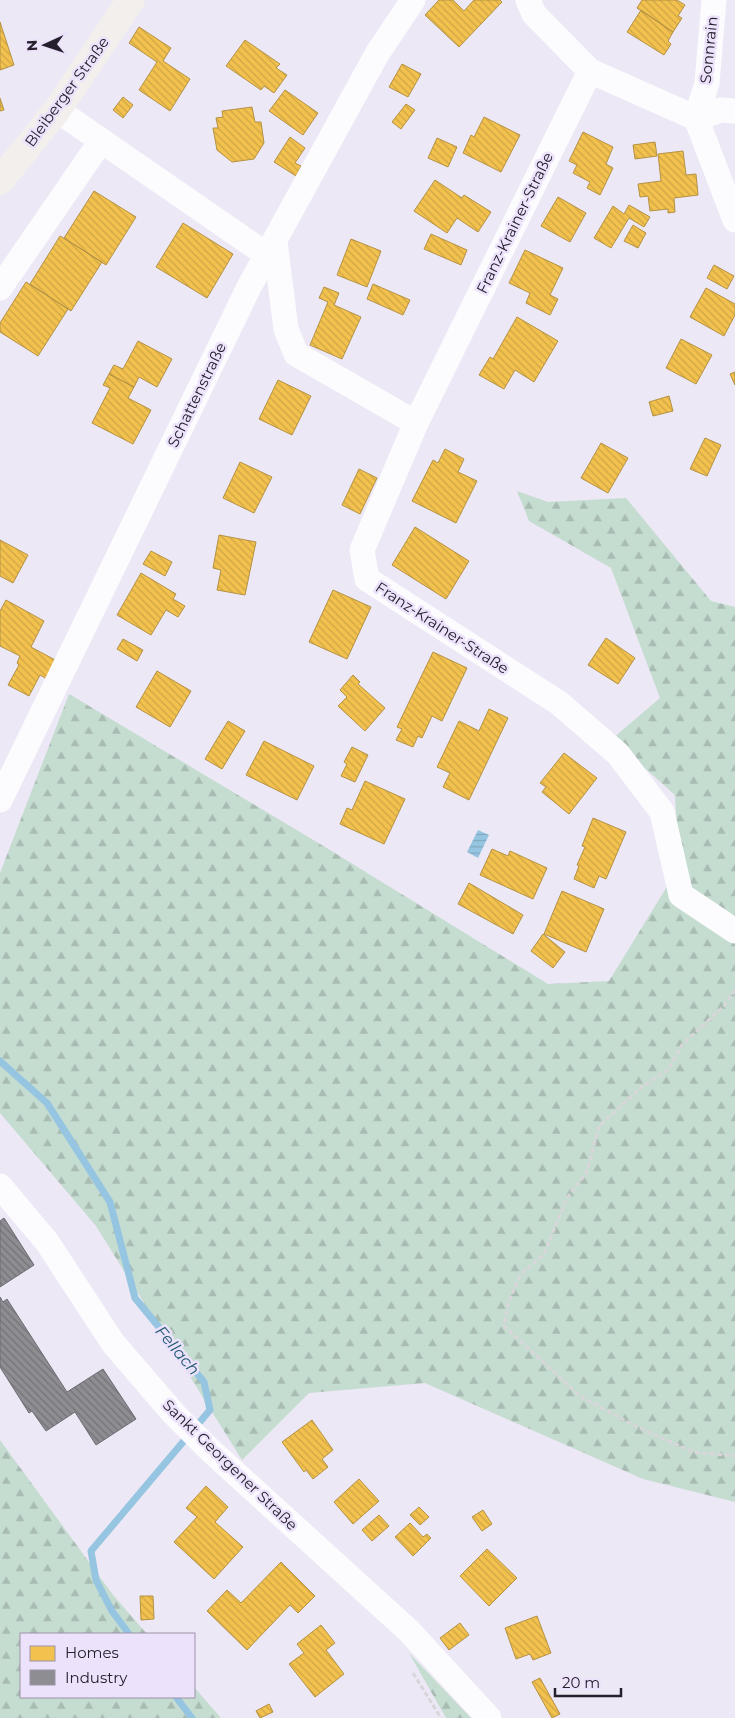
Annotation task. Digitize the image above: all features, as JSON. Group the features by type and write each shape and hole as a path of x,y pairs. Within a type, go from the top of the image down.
{"main road":[{"name":"Bleiberger Straße","path":"0,181 57,110 131,0"}],"street":[{"name":"Schattenstraße","path":"0,800 245,296 377,54 413,0"},
{"path":"528,0 534,14 590,71 696,118 721,110 735,110"},
{"name":"Sonnrain","path":"696,118 707,83 714,0"},
{"name":"Franz-Krainer-Straße","path":"590,71 416,423 362,550 367,579 559,703 618,754 662,812 681,895 735,931"},
{"path":"57,110 100,141 271,248 286,329 296,354 416,423"},
{"path":"696,118 735,220"},
{"path":"0,288 100,141"},
{"name":"Sankt Georgener Straße","path":"0,1186 47,1242 113,1343 174,1414 211,1451 409,1631 489,1718"}],"path":[{"path":"735,990 724,1006 682,1045 668,1070 643,1086 599,1126 587,1172 567,1198 544,1254 521,1274 508,1303 504,1326 580,1396 635,1426 693,1452 735,1456"}],"green space":[{"path":"517,491 548,502 626,498 711,601 735,607 735,1502 643,1479 425,1383 309,1393 242,1460 96,1226 0,1113 0,873 69,694 325,847 548,984 609,981 679,867 675,795 612,739 660,698 611,568 529,521"},
{"path":"0,1440 113,1595 146,1633 20,1633 20,1698 195,1698 195,1688 221,1718 0,1718"},
{"path":"409,1653 471,1718 446,1718"}],"water":[{"path":"478,830 489,835 478,858 467,852"}],"building: Homes":[{"path":"439,0 453,0 464,11 474,0 500,0 502,2 459,47 425,15"},
{"path":"642,0 677,0 685,5 678,16 682,18 673,32 637,8"},
{"path":"641,10 673,32 668,41 671,44 664,55 627,32"},
{"path":"0,22 14,65 0,70"},
{"path":"139,27 171,48 163,61 190,79 170,111 139,90 157,62 129,43"},
{"path":"245,40 280,64 276,68 287,75 274,93 264,86 261,90 226,66"},
{"path":"402,64 421,74 408,97 389,87"},
{"path":"285,90 318,113 303,135 269,111"},
{"path":"123,97 133,105 123,118 113,110"},
{"path":"0,98 4,110 0,111"},
{"path":"406,104 415,110 401,129 392,122"},
{"path":"252,107 255,122 261,122 264,143 254,159 232,162 217,150 213,128 218,128 216,118 223,117 222,111"},
{"path":"484,117 520,135 501,172 463,153 471,135 474,137"},
{"path":"583,132 613,147 606,164 613,168 600,195 587,188 590,182 573,173 577,165 569,161"},
{"path":"290,137 305,148 295,163 301,166 296,176 274,162"},
{"path":"437,138 457,147 448,167 428,158"},
{"path":"655,142 657,156 635,159 633,145"},
{"path":"683,151 686,175 696,174 698,195 674,198 675,212 668,213 668,209 650,211 648,196 640,197 638,184 661,181 658,154"},
{"path":"435,180 462,198 464,195 491,212 478,232 457,218 447,233 414,211"},
{"path":"94,191 136,217 106,265 64,238"},
{"path":"558,197 586,213 570,242 541,226"},
{"path":"629,205 650,217 644,227 629,218 611,248 594,238 613,206 624,214"},
{"path":"183,223 233,254 207,298 156,267"},
{"path":"633,225 646,233 638,248 624,241"},
{"path":"431,234 467,250 461,265 424,249"},
{"path":"60,236 102,262 71,311 30,284"},
{"path":"351,239 381,251 367,287 337,275"},
{"path":"525,250 563,268 550,295 558,299 550,315 526,303 530,293 509,283"},
{"path":"714,265 734,276 727,289 707,278"},
{"path":"26,282 68,309 38,356 0,332 0,323"},
{"path":"373,284 410,300 403,315 367,299"},
{"path":"324,287 339,293 334,305 361,317 342,359 310,345 328,302 319,298"},
{"path":"706,288 735,304 735,315 724,336 690,317"},
{"path":"517,317 558,341 534,382 515,370 504,389 479,375 490,357 493,359"},
{"path":"681,339 712,355 696,384 666,368"},
{"path":"138,341 172,359 157,387 139,377 134,387 109,374 114,365 123,369"},
{"path":"735,372 735,385 730,374"},
{"path":"109,374 134,387 128,398 151,410 133,444 92,423 110,388 103,385"},
{"path":"278,380 311,396 292,435 259,419"},
{"path":"669,396 673,411 653,416 649,402"},
{"path":"705,438 721,445 707,476 690,469"},
{"path":"601,443 628,458 608,493 581,478"},
{"path":"445,449 464,459 458,472 477,481 456,523 412,501 433,460 438,463"},
{"path":"240,462 272,477 254,513 223,498"},
{"path":"359,469 377,478 360,514 342,505"},
{"path":"415,527 469,561 446,599 392,565"},
{"path":"219,535 256,542 245,595 217,590 221,570 213,568"},
{"path":"0,540 28,555 13,583 0,576"},
{"path":"151,551 172,562 165,576 143,564"},
{"path":"141,573 176,594 173,599 185,606 178,617 166,610 151,635 117,615"},
{"path":"333,590 371,607 347,659 309,642"},
{"path":"6,600 44,621 31,647 57,661 47,679 40,675 29,696 8,685 19,665 17,663 20,656 0,646 0,611"},
{"path":"606,638 635,658 618,684 588,665"},
{"path":"123,639 143,650 137,661 117,649"},
{"path":"433,652 467,668 442,721 432,716 422,738 418,736 413,747 396,740 402,729 397,727"},
{"path":"157,671 191,691 170,727 136,707"},
{"path":"353,675 360,682 358,684 385,708 365,731 338,706 347,697 340,690"},
{"path":"489,709 508,718 469,800 443,787 450,773 437,767 459,721 479,731"},
{"path":"228,721 245,731 222,769 205,759"},
{"path":"264,741 314,766 297,800 246,775"},
{"path":"352,747 368,755 355,782 341,776 347,764 344,762"},
{"path":"564,753 597,778 569,814 542,792 546,787 540,783"},
{"path":"365,781 405,799 384,844 340,824 347,808 352,810"},
{"path":"593,818 626,832 606,879 599,876 594,888 574,879 579,866 577,865 585,847 582,846"},
{"path":"492,849 508,856 510,851 547,868 533,899 480,875"},
{"path":"469,883 523,915 513,934 458,904"},
{"path":"562,891 604,909 586,952 544,934"},
{"path":"543,934 565,952 553,968 531,951"},
{"path":"312,1420 333,1450 322,1459 328,1467 313,1479 306,1470 304,1472 282,1442"},
{"path":"359,1479 379,1501 353,1524 334,1502"},
{"path":"206,1486 228,1507 215,1522 243,1547 214,1579 174,1542 197,1517 186,1508"},
{"path":"419,1507 429,1517 420,1525 410,1515"},
{"path":"483,1510 492,1524 482,1531 472,1517"},
{"path":"379,1515 389,1526 372,1541 362,1530"},
{"path":"410,1523 423,1537 427,1534 431,1538 413,1556 395,1537"},
{"path":"487,1549 517,1578 489,1606 460,1576"},
{"path":"281,1562 315,1596 298,1613 290,1605 247,1650 207,1611 227,1590 241,1603"},
{"path":"140,1596 153,1596 154,1619 141,1620"},
{"path":"537,1616 551,1653 533,1660 530,1654 516,1659 505,1628"},
{"path":"460,1623 469,1635 449,1650 440,1638"},
{"path":"321,1625 335,1643 326,1650 344,1674 315,1697 289,1664 304,1653 297,1644"},
{"path":"540,1678 560,1714 552,1718 532,1682"},
{"path":"269,1704 273,1712 260,1718 256,1711"}],"building: Industry":[{"path":"4,1218 34,1265 0,1287 0,1221"},
{"path":"0,1297 3,1302 7,1299 67,1392 103,1369 136,1419 96,1445 75,1412 46,1431 32,1411 29,1413 0,1367"}],"waterway":[{"name":"Fellach","path":"0,1061 47,1103 110,1202 135,1298 204,1382 210,1410 91,1551 96,1580 112,1611 128,1633"},
{"name":"Fellach","path":"177,1698 192,1718"}]}
